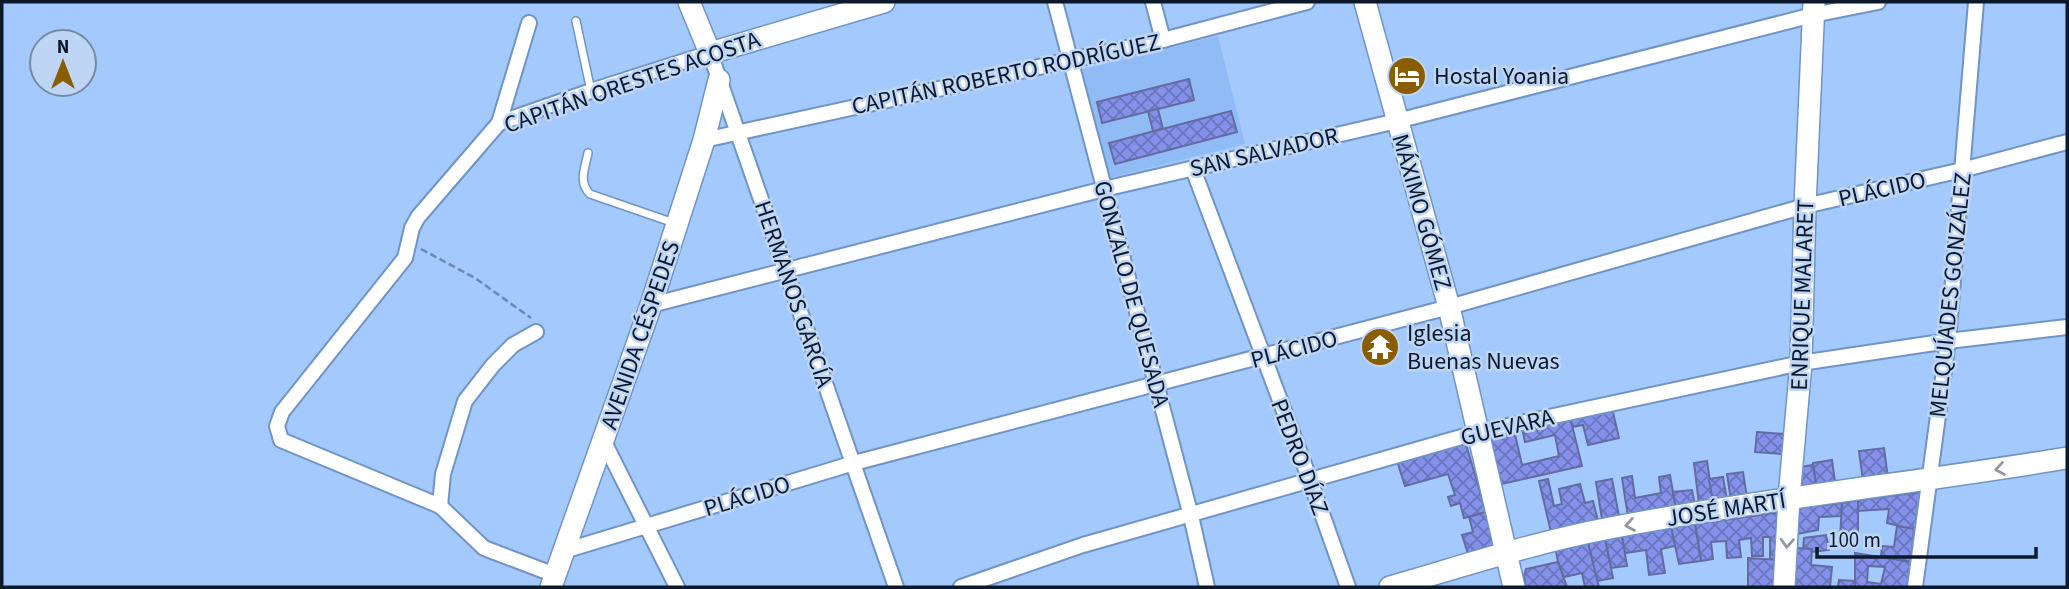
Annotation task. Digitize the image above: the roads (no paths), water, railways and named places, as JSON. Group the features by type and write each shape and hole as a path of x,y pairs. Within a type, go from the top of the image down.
{"street":[{"name":"HERMANOS GARCÍA","path":"689,2 739,132 896,587"},
{"name":"CAPITÁN ORESTES ACOSTA","path":"440,506 281,440 277,426 282,412 405,258 418,217 499,123 710,53 884,2"},
{"name":"GONZALO DE QUESADA","path":"1055,2 1191,516 1207,587"},
{"path":"1153,2 1163,40"},
{"name":"CAPITÁN ROBERTO RODRÍGUEZ","path":"704,140 1163,40 1307,2"},
{"name":"MÁXIMO GÓMEZ","path":"1365,2 1449,307 1514,587"},
{"name":"SAN SALVADOR","path":"651,305 1104,189 1396,121 1813,8 1878,2"},
{"name":"MELQUÍADES GONZÁLEZ","path":"1915,587 1948,341 1976,2"},
{"name":"ENRIQUE MALARET","path":"1784,587 1801,363 1813,8"},
{"path":"499,123 529,23"},
{"name":"AVENIDA CÉSPEDES","path":"553,581 604,442 678,224 719,80"},
{"name":"PLÁCIDO","path":"564,551 854,463 1449,307 1805,206 1962,170 2067,142"},
{"name":"PEDRO DÍAZ","path":"1193,169 1348,587"},
{"name":"GUEVARA","path":"961,587 1083,545 1479,432 1801,363 2067,327"},
{"path":"536,332 513,345 493,365 466,401 443,474 440,506 484,548 553,581"},
{"path":"604,442 677,587"},
{"name":"JOSÉ MARTÍ","path":"1390,587 1608,528 1789,498 1930,481 2067,458"}],"lane":[{"path":"576,21 591,91"},
{"path":"588,153 582,179 584,188 590,194 678,224"}],"place":[{"name":"Hostal Yoania","path":"1407,76"},
{"name":"Iglesia Buenas Nuevas","path":"1380,347"}]}
